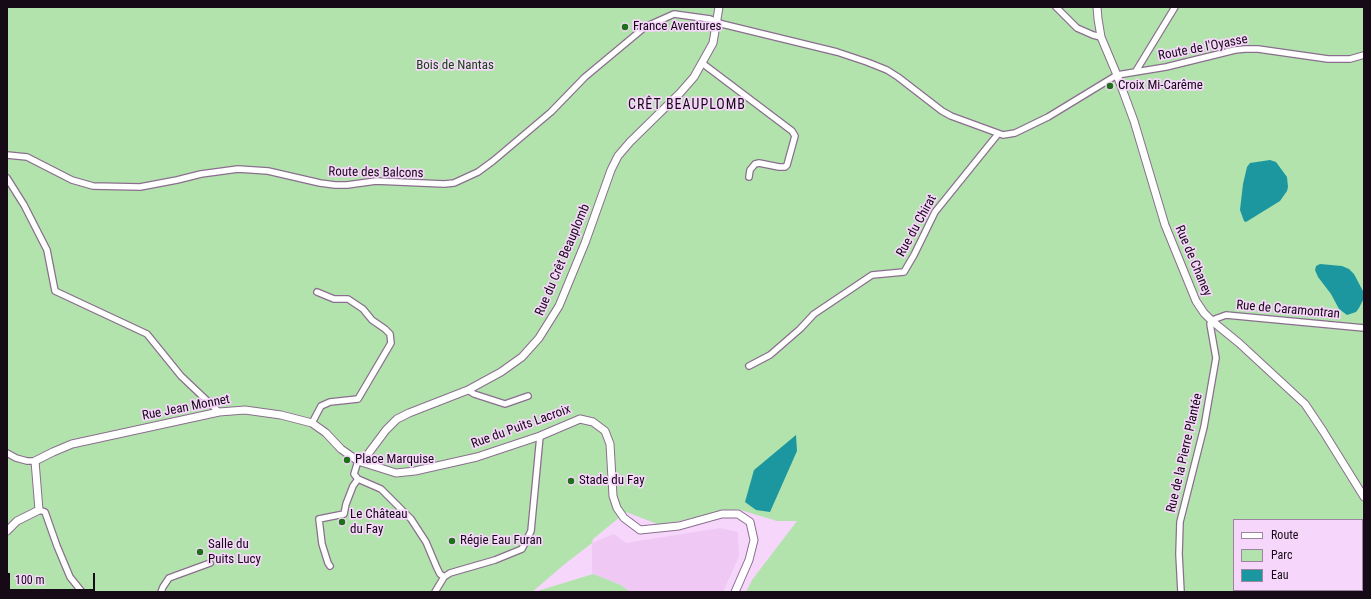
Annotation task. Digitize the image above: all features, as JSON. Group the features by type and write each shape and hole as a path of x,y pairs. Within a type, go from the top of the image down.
{"street":[{"name":"Rue du Crêt Beauplomb","path":"360,462 397,419 468,390 501,372 522,357 539,338 559,306 585,243 611,170 618,156 694,77 713,43 719,7"},
{"path":"1056,7 1077,28 1093,36 1101,37"},
{"name":"Rue de Chaney","path":"1097,7 1101,37 1134,121 1162,218 1196,301 1204,313 1212,321 1239,343 1305,404 1344,463 1364,497"},
{"path":"1136,72 1175,7"},
{"name":"Route des Balcons","path":"7,155 27,157 72,180 93,186 140,187 200,174 238,169 268,171 335,185 382,181 430,184 454,183 478,172 493,161 551,112 585,77 649,25 674,14 710,19 722,24 837,52 877,66 898,77 942,111 951,116 998,134"},
{"name":"Route de l'Oyasse","path":"1117,75 1166,67 1235,50 1245,49 1258,49 1328,59 1350,59 1364,55"},
{"path":"702,63 792,131 795,136 787,165 785,167 759,163 755,164 750,170 749,177"},
{"path":"998,134 1008,135 1015,133 1048,117 1117,75"},
{"name":"Rue du Chirat","path":"749,366 770,355 814,314 872,275 904,272 935,212 998,134"},
{"path":"7,178 24,205 47,250 55,292 147,334 181,376 219,412"},
{"path":"312,423 321,406 330,402 358,400 391,343 390,334 372,320 363,309 348,299 334,299 317,292"},
{"name":"Rue de Caramontran","path":"1212,321 1226,315 1364,328"},
{"name":"Rue de la Pierre Plantée","path":"1181,592 1178,554 1180,522 1204,427 1216,358 1210,324 1212,321"},
{"path":"468,390 474,394 505,404 528,396"},
{"name":"Rue Jean Monnet","path":"35,461 72,444 219,412 245,410 281,415 312,423 326,433 341,449 360,462"},
{"name":"Rue du Puits Lacroix","path":"360,462 396,473 415,471 477,457 540,436 580,419 594,422 605,431 610,444 613,496 617,508 624,518 640,530 679,526 722,514 738,514 750,522 754,540 749,560 735,592"},
{"path":"435,592 444,577 450,573 495,560 522,549 531,530 540,436"},
{"path":"7,453 16,458 27,461 35,461 39,510"},
{"path":"360,462 354,474 358,479 381,489 411,519 426,542 440,574 444,577"},
{"path":"330,566 322,544 319,519 344,514 352,486 358,479"},
{"path":"7,531 17,521 39,510 45,512 70,577 82,592"},
{"path":"161,592 169,578 210,563"}],"shaded area":[{"path":"720,528 738,532 739,556 723,592 630,592 621,585 593,574 592,543 614,534 626,543"}],"green space":[{"name":"Bois de Nantas","path":"7,7 1364,7 1364,592 746,592 752,580 797,521 777,521 737,509 660,525 626,512 593,539 592,543 532,592 7,592"},
{"path":"593,574 621,585 630,592 534,592"}],"water":[{"path":"1270,160 1276,162 1287,177 1287,191 1280,201 1246,222 1244,221 1240,210 1243,184 1247,167 1250,163"},
{"path":"1320,264 1342,266 1349,269 1354,274 1364,293 1364,298 1356,312 1347,315 1339,309 1315,270 1316,266"},
{"path":"796,435 797,451 770,512 756,510 745,502 754,470"}],"place":[{"name":"France Aventures","path":"625,27"},
{"name":"Croix Mi-Carême","path":"1110,86"},
{"name":"Place Marquise","path":"347,460"},
{"name":"Stade du Fay","path":"571,481"},
{"name":"Le Château du Fay","path":"342,522"},
{"name":"Régie Eau Furan","path":"452,541"},
{"name":"Salle du Puits Lucy","path":"200,552"}],"district":[{"name":"CRÊT BEAUPLOMB","path":"687,105"}]}
